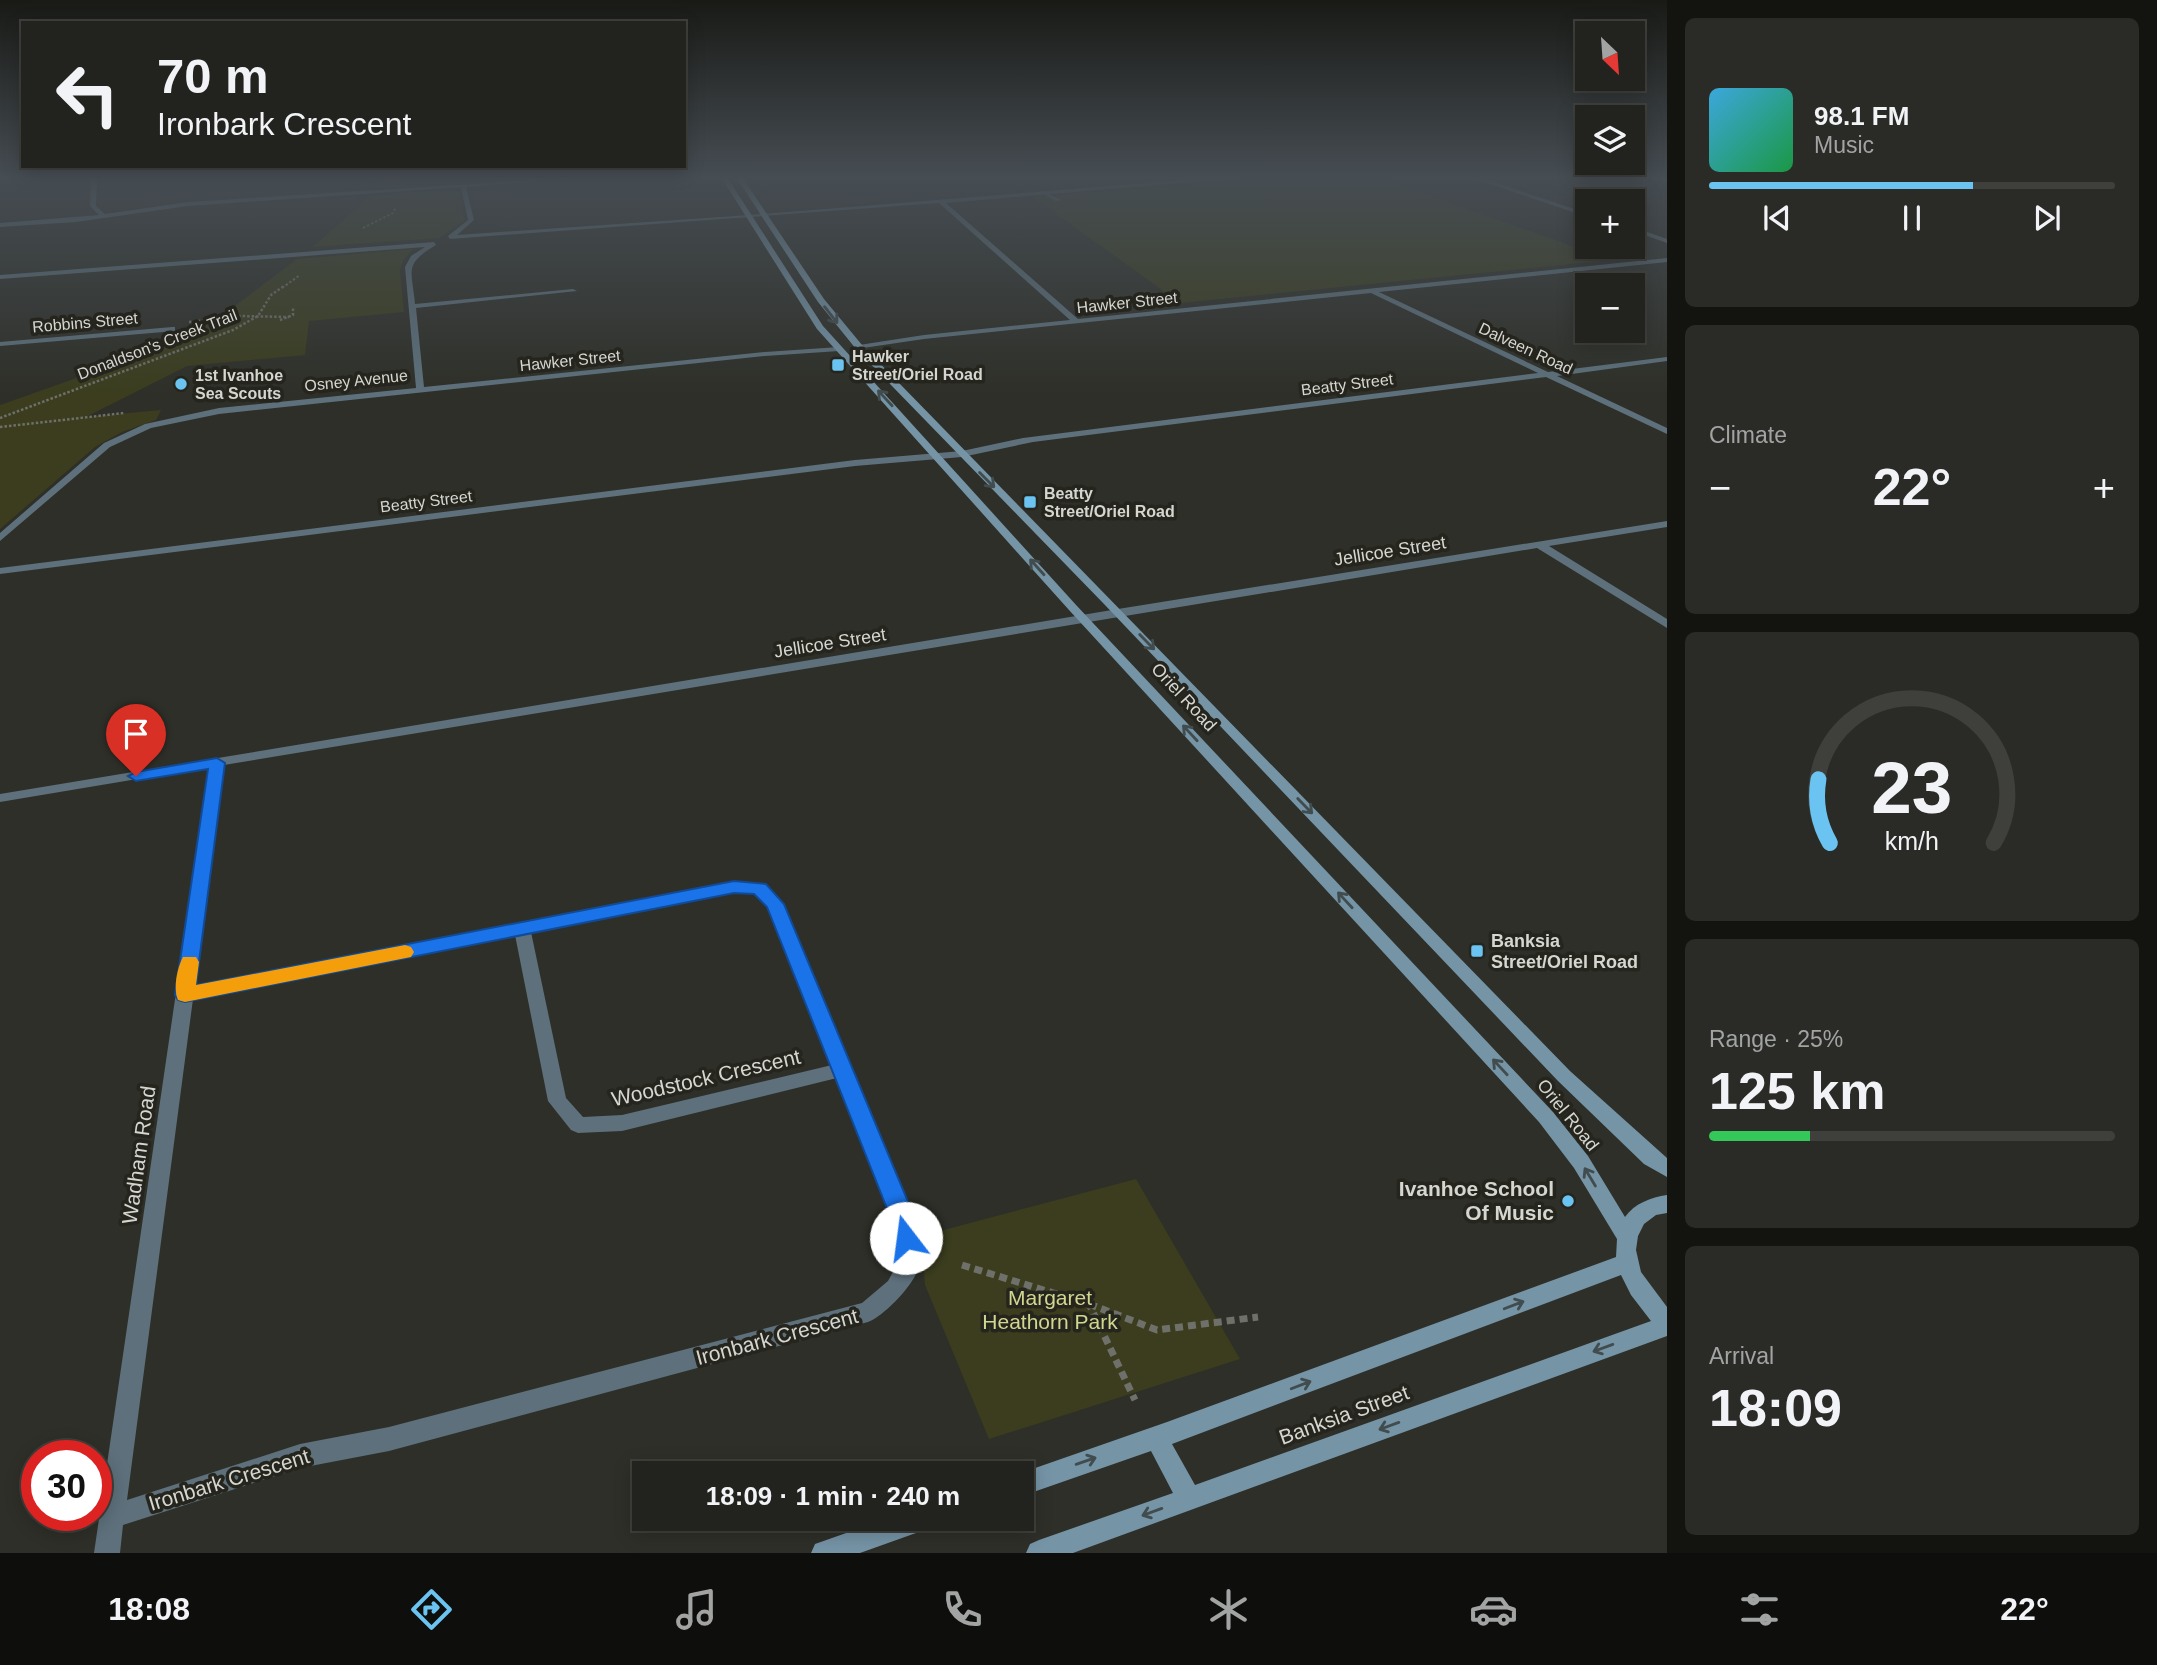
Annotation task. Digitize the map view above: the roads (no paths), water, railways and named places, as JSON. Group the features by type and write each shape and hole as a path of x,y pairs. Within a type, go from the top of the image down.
{"main road":[{"name":"Oriel Road","path":"769,249 812,317 837,346 1083,618 1546,1117 1581,1162 1625,1235"},
{"name":"Oriel Road","path":"787,249 826,309 856,344 1564,1076 1651,1158 1667,1169"},
{"path":"837,346 856,344"},
{"path":"1667,1204 1637,1215 1625,1235 1626,1263 1641,1294 1667,1324"},
{"path":"1034,1480 1626,1263"},
{"name":"Banksia Street","path":"1039,1553 1667,1324"},
{"path":"1156,1437 1189,1499"},
{"path":"824,1553 887,1531"}],"street":[{"path":"0,277 357,249"},
{"path":"420,389 408,267 414,257 426,249"},
{"path":"995,249 1077,321"},
{"name":"Hawker Street","path":"856,344 1667,260"},
{"path":"412,306 573,291"},
{"name":"Dalveen Road","path":"1373,291 1667,431"},
{"name":"Robbins Street","path":"0,344 172,329"},
{"name":"Hawker Street","path":"420,389 837,346"},
{"name":"Beatty Street","path":"0,571 1667,359"},
{"name":"Osney Avenue","path":"0,538 107,445 148,426 219,411 420,389"},
{"name":"Jellicoe Street","path":"0,798 1118,612 1667,524"},
{"path":"1540,545 1667,624"},
{"name":"Wadham Road","path":"112,1510 217,763"},
{"name":"Ironbark Crescent","path":"112,1517 300,1456 389,1439 869,1312 896,1288 911,1260 902,1216 775,904 759,889 734,887 185,995"},
{"name":"Woodstock Crescent","path":"522,929 557,1101 578,1125 622,1123 841,1070"},
{"name":"Wadham Road","path":"107,1553 109,1531"}],"place":[{"name":"Hawker Street/Oriel Road","path":"838,365"},
{"name":"1st Ivanhoe Sea Scouts","path":"181,384"},
{"name":"Beatty Street/Oriel Road","path":"1030,502"},
{"name":"Banksia Street/Oriel Road","path":"1477,951"},
{"name":"Ivanhoe School Of Music","path":"1568,1201"}],"park label":[{"name":"Margaret Heathorn Park","path":"1050,1310"}]}
